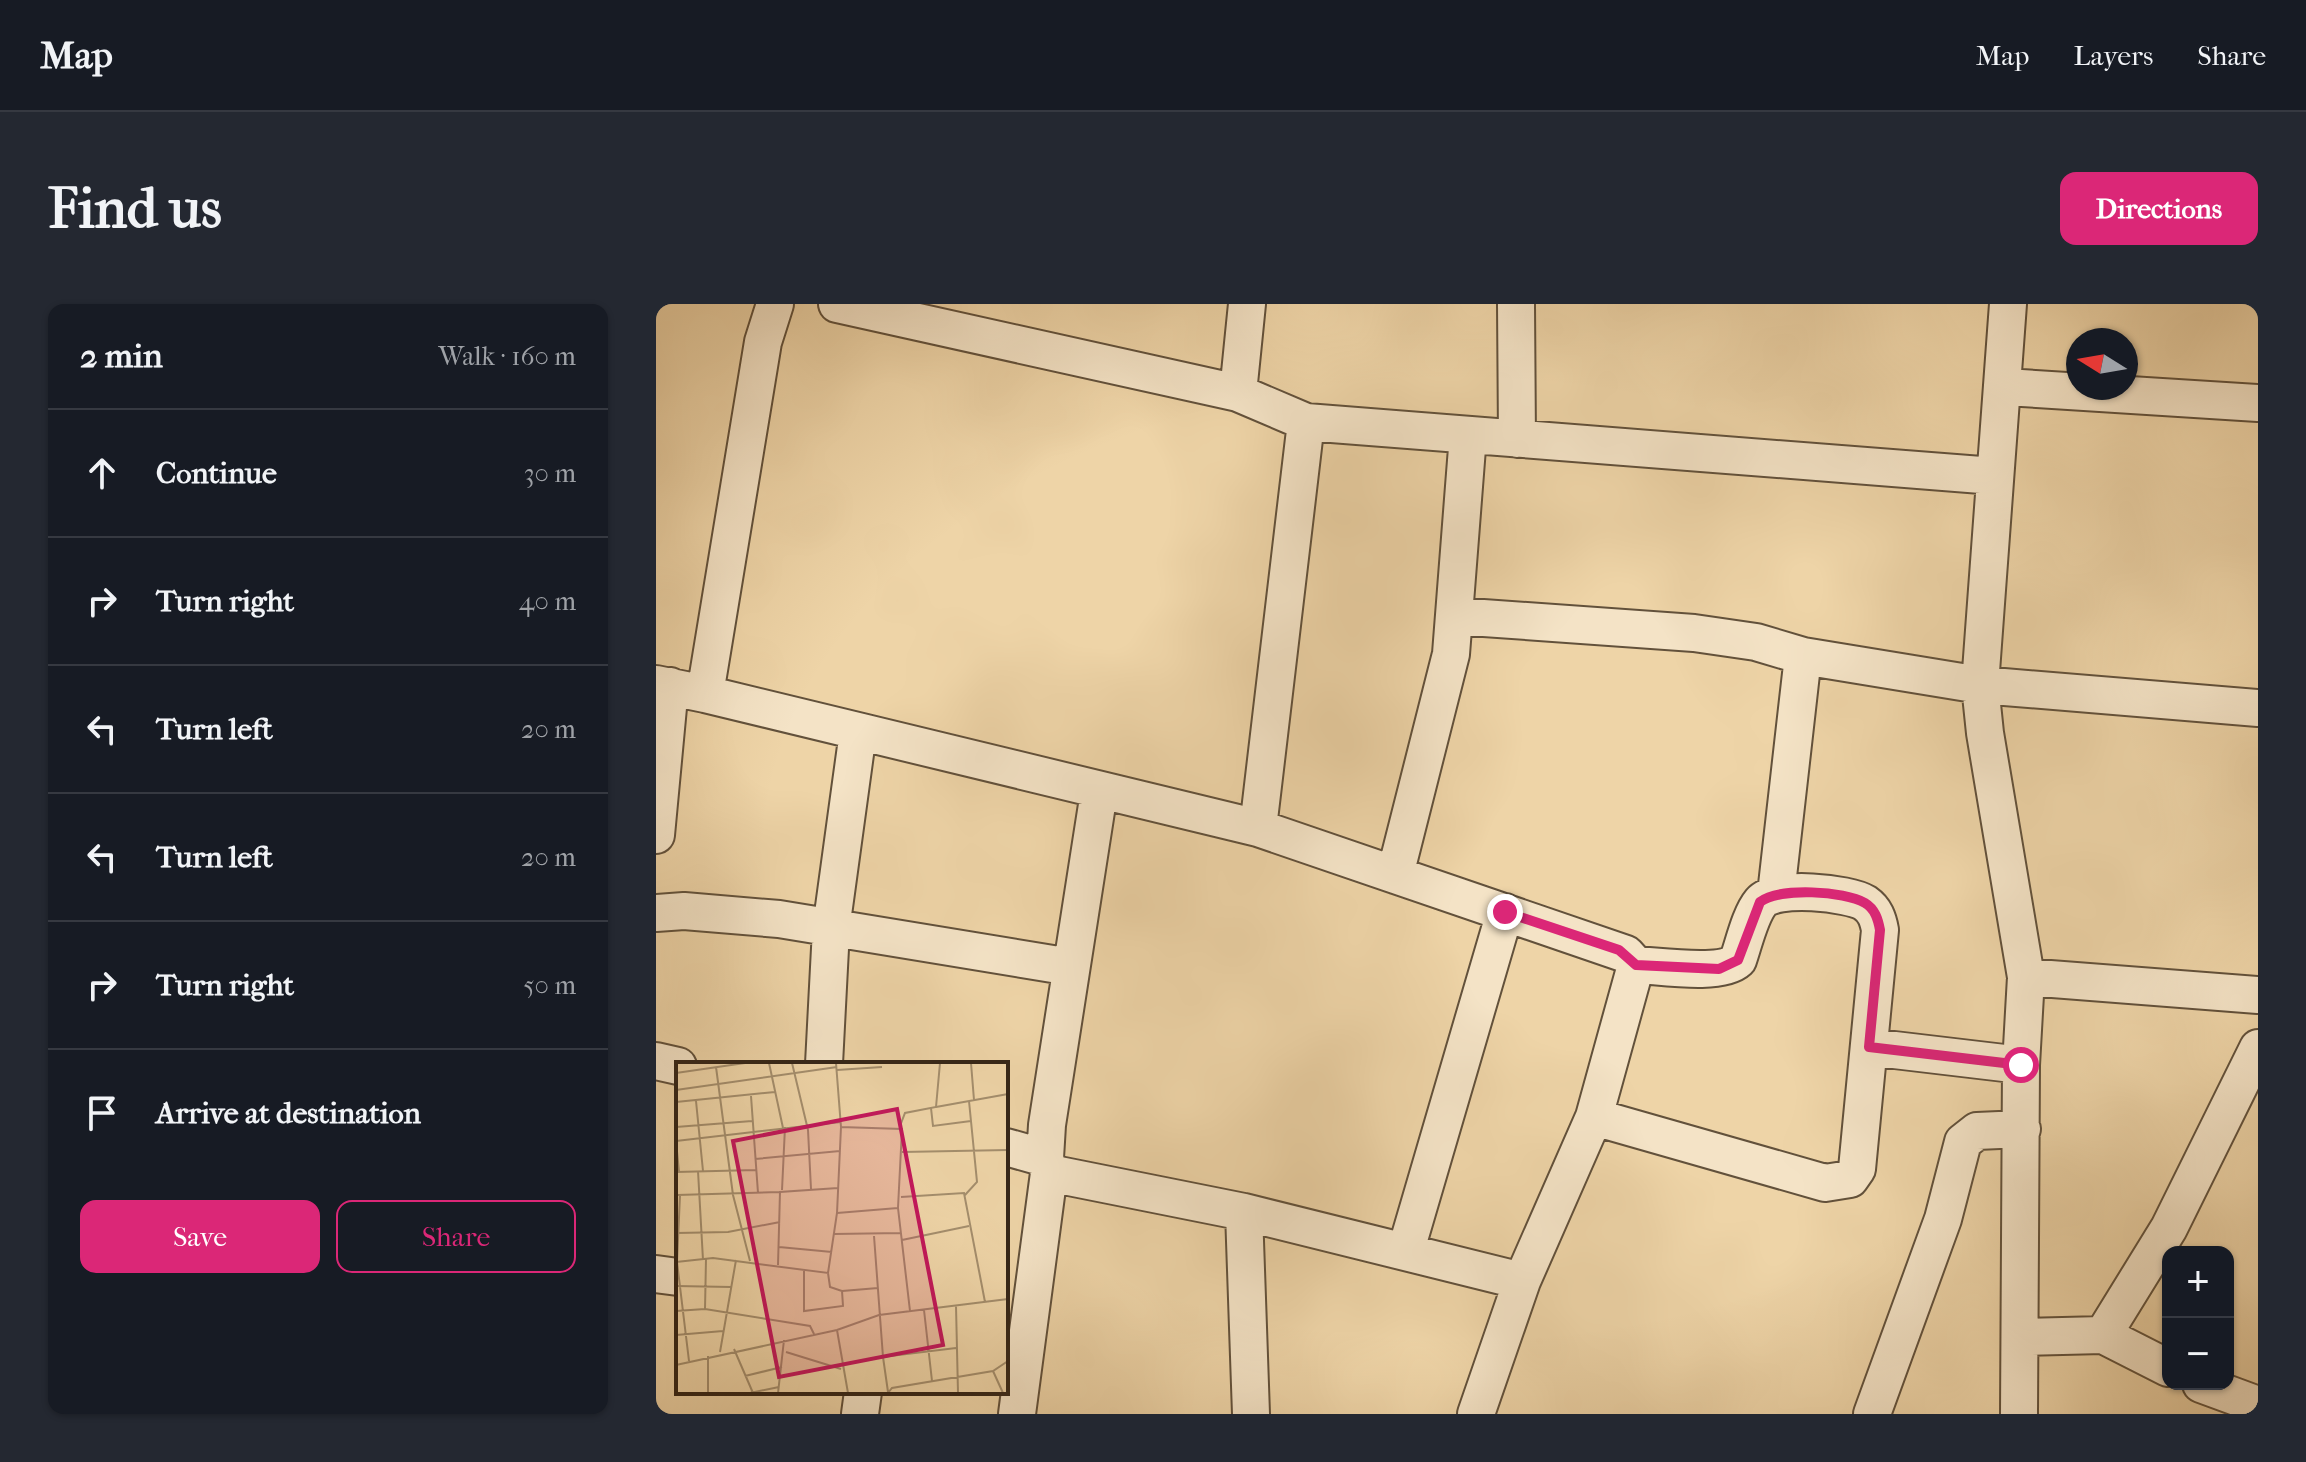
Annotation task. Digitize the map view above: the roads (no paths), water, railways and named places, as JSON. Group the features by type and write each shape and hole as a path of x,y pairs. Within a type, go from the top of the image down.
{"street":[{"path":"705,694 763,342 774,304"},
{"path":"837,304 943,315 1238,393 1306,422 1994,476"},
{"path":"1238,393 1247,304"},
{"path":"1516,304 1517,439"},
{"path":"2008,304 2005,387 1994,476 1980,685 1985,733 2026,977 2021,1065 2022,1337 2019,1414"},
{"path":"2005,387 2258,403"},
{"path":"1258,828 1306,422"},
{"path":"1395,875 1451,654 1468,435"},
{"path":"1455,616 1694,633 1756,642 1803,656 1980,685 2258,708"},
{"path":"1776,894 1803,656"},
{"path":"656,835 663,685 1258,828 1619,950 1636,965 1719,969 1733,965 1738,960 1760,902 1776,894 1799,891 1860,901 1875,914 1880,930 1858,1164 1854,1175 1843,1183 1825,1183 1594,1117"},
{"path":"824,1062 831,929 858,732"},
{"path":"1017,1414 1017,1316 1047,1166 1071,967 1099,792"},
{"path":"1406,1250 1505,912"},
{"path":"656,913 738,914 1071,967"},
{"path":"1476,1414 1522,1281 1594,1117 1636,965"},
{"path":"2026,977 2258,995"},
{"path":"1869,1047 2021,1065"},
{"path":"2103,1335 2169,1228 2258,1048"},
{"path":"656,1061 676,1066"},
{"path":"1872,1414 1943,1219 1963,1142 1977,1131 2022,1129"},
{"path":"1008,1148 1047,1166 1406,1250 1522,1281"},
{"path":"1244,1212 1251,1414"},
{"path":"656,1274 676,1277"},
{"path":"2022,1337 2103,1335 2162,1365"},
{"path":"2198,1414 2199,1390"},
{"path":"2216,1390 2258,1405"},
{"path":"860,1414 863,1394"}]}
